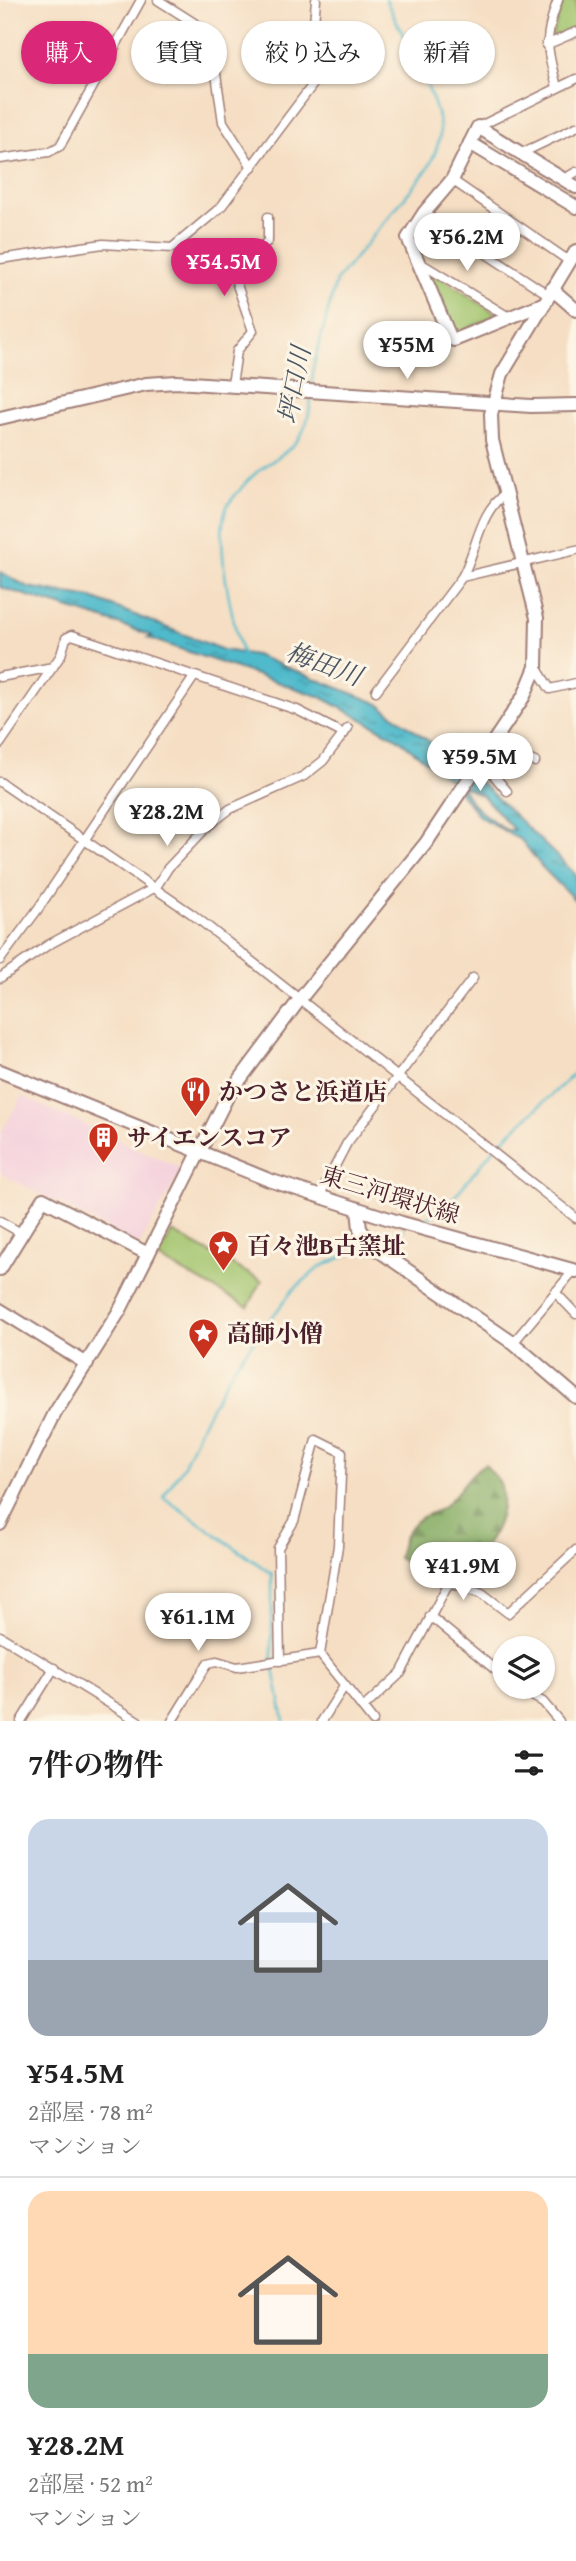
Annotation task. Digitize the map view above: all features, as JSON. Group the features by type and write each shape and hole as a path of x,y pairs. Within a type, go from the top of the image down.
{"street":[{"path":"0,159 49,152 60,146 141,0"},
{"path":"158,0 211,33 223,122 252,167"},
{"path":"0,259 103,244 172,248 221,207 329,63 330,51 314,23 316,0"},
{"path":"557,88 546,45 546,34 558,0"},
{"path":"546,45 576,32"},
{"path":"549,296 454,340 450,337 408,239 424,213 452,180 478,127 576,79"},
{"path":"478,127 524,152 576,187"},
{"path":"524,152 576,127"},
{"path":"470,143 576,207"},
{"path":"564,179 576,172"},
{"path":"0,1524 44,1434 87,1364 148,1254 233,1088 450,808 524,696 536,667 538,631 492,440 492,403 502,373 573,258 452,180"},
{"path":"424,213 549,296 576,310"},
{"path":"232,385 237,351 253,331 235,279 244,261 268,241 268,217"},
{"path":"416,260 507,316"},
{"path":"0,418 146,384 177,382 492,403 576,405"},
{"path":"376,691 463,577 485,517 506,492"},
{"path":"463,577 576,550"},
{"path":"0,744 61,655 65,638 72,635 297,710 346,731 323,761 304,776 230,809 208,826 168,868 156,887 48,945 0,978"},
{"path":"0,677 53,667"},
{"path":"536,667 550,689 576,683"},
{"path":"0,960 194,677"},
{"path":"492,744 535,762"},
{"path":"481,760 507,791"},
{"path":"0,782 156,887 499,1154 576,1218"},
{"path":"319,1197 347,1143 474,978"},
{"name":"東三河環状線","path":"0,1071 319,1197 402,1223 575,1270"},
{"path":"0,1269 43,1199 148,1254"},
{"path":"358,1209 360,1229 371,1243 513,1343 576,1396"},
{"path":"0,1221 21,1233"},
{"path":"513,1343 575,1270"},
{"path":"555,1292 576,1314"},
{"path":"0,1310 87,1364"},
{"path":"279,1661 278,1548 294,1521 316,1439 342,1452 338,1546 320,1654 373,1721"},
{"path":"363,1708 401,1673 447,1586 453,1583 482,1593 508,1613 576,1550"},
{"path":"430,1616 492,1667"},
{"path":"0,1636 138,1721"},
{"path":"172,1721 208,1663 217,1661 237,1667 320,1654"},
{"path":"33,1721 23,1718 54,1668"},
{"path":"322,1721 345,1685"},
{"path":"538,1699 559,1721"}],"shaded area":[{"name":"サイエンスコア","path":"22,1096 182,1169 139,1245 0,1173 0,1135"}],"green space":[{"path":"564,0 576,0 576,27 551,38"},
{"path":"423,266 498,315 454,335"},
{"path":"172,1232 262,1281 248,1307 158,1258"},
{"path":"485,1464 501,1486 501,1511 493,1534 463,1573 429,1571 398,1558 403,1539 414,1523 443,1507"}],"water":[{"path":"0,572 28,587 92,598 223,650 255,655 377,703 468,770 576,875 576,901 542,867 522,841 479,816 450,780 397,738 321,697 148,638 152,636 133,629 0,587","holes":["461,785 483,796 514,830 506,830 480,811 469,800"]}],"waterway":[{"name":"坪口川","path":"312,388 313,368 336,281 427,170 440,135 439,121 427,86 386,0"},
{"name":"坪口川","path":"243,656 234,624 223,561 223,523 226,509 250,478 295,443 303,431 311,395"},
{"path":"420,1222 446,1207 497,1145 576,1072"},
{"path":"375,1242 404,1229"},
{"path":"284,1721 272,1659 272,1574 163,1497 184,1465 203,1422 233,1368 293,1290 320,1267 369,1245"}],"place":[{"name":"かつさと浜道店","path":"196,1119"},
{"name":"サイエンスコア","path":"104,1165"},
{"name":"百々池B古窯址","path":"224,1273"},
{"name":"高師小僧","path":"204,1361"}],"water label":[{"name":"梅田川","path":"324,664"}]}
